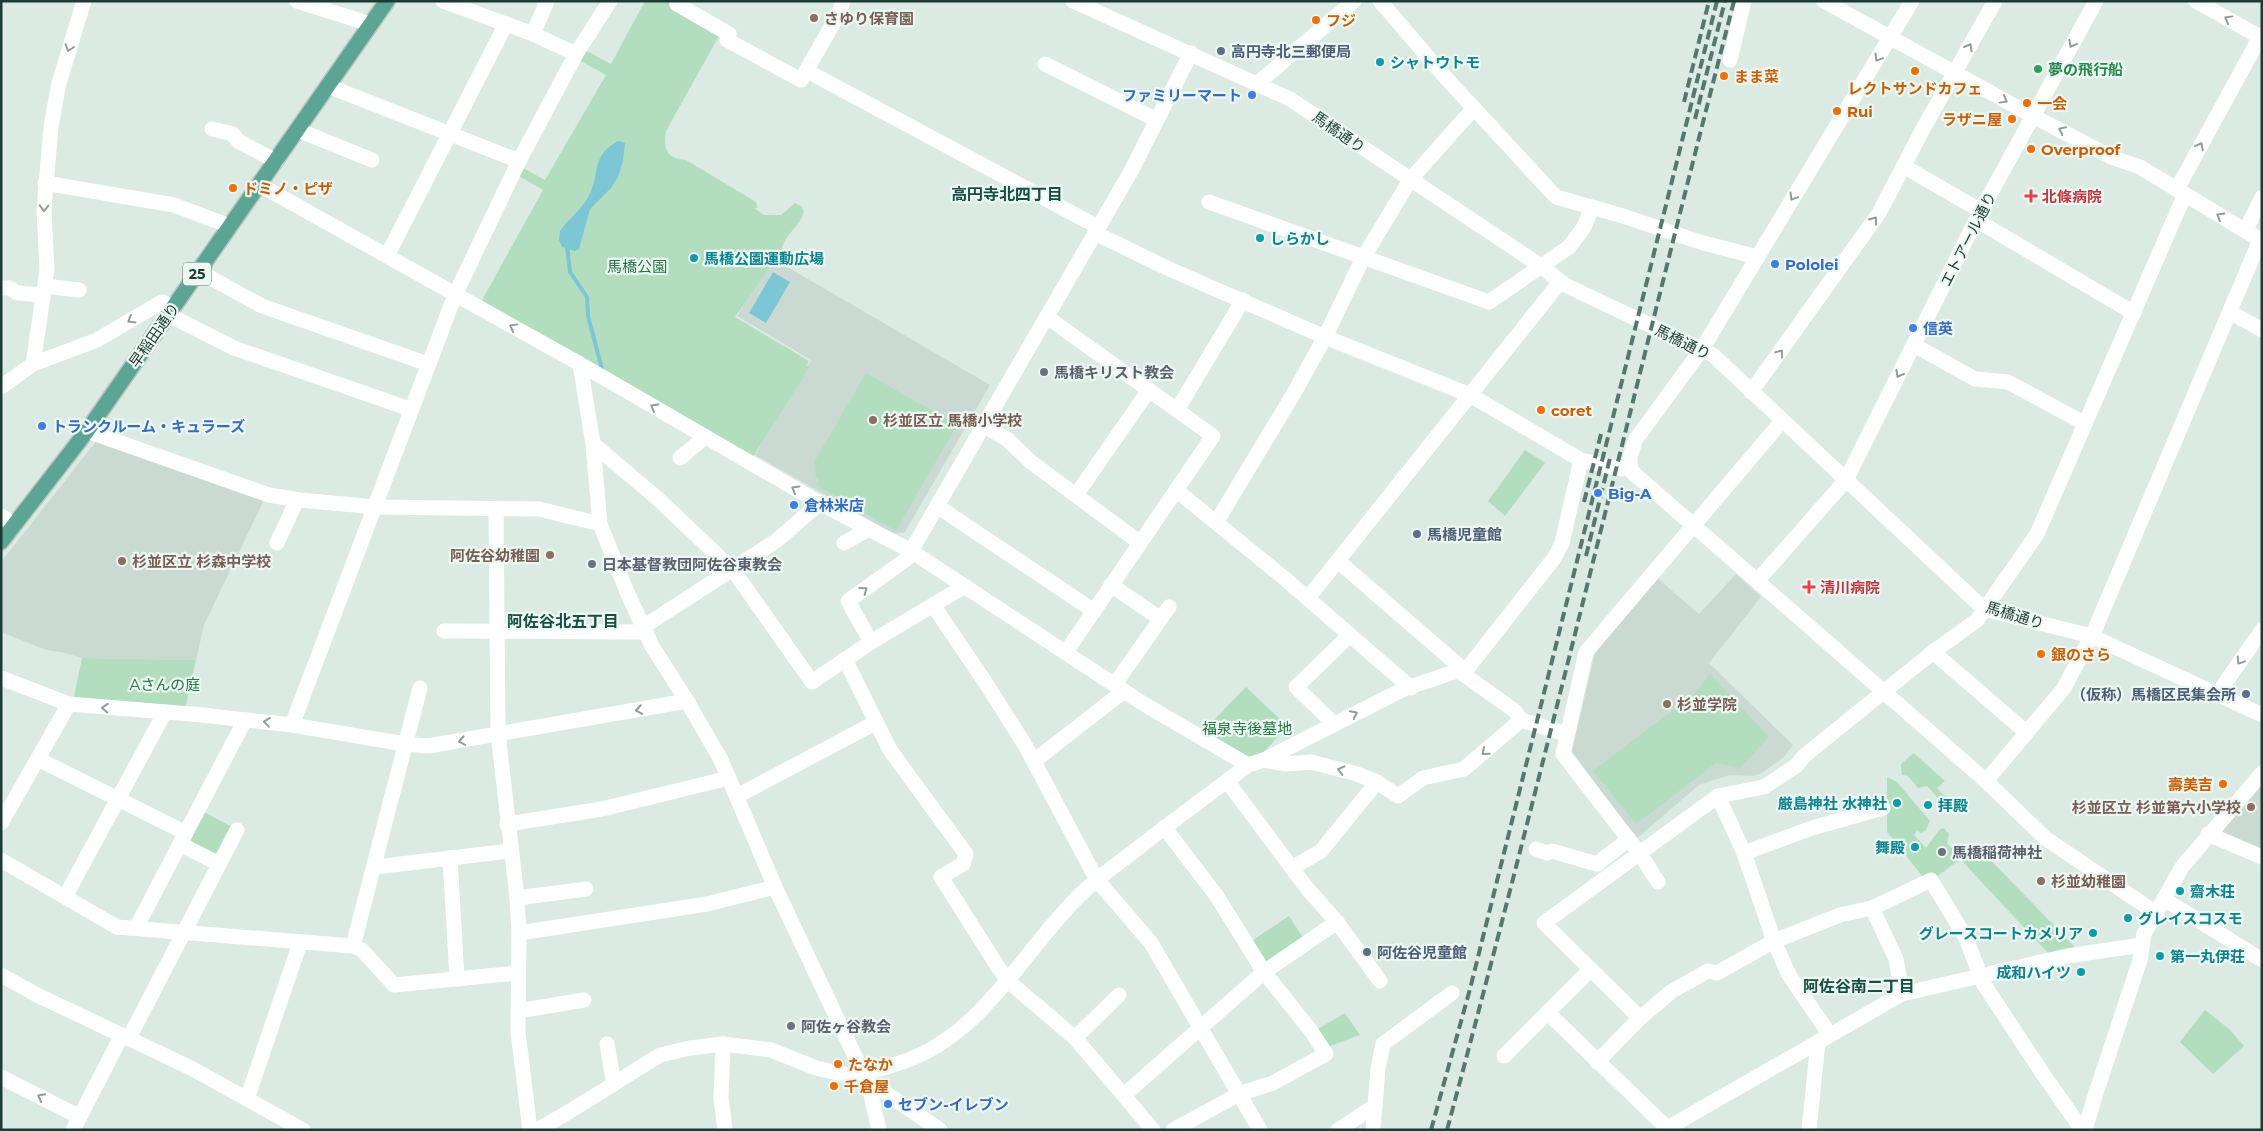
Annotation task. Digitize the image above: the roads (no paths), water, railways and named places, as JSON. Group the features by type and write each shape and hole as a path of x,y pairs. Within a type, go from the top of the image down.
{"main road":[{"name":"早稲田通り","path":"1,542 87,431 387,1"}],"street":[{"path":"33,364 47,270 44,210 45,183 58,83 84,1"},
{"path":"298,1 370,24"},
{"path":"442,1 463,4 576,54"},
{"path":"533,34 547,1"},
{"path":"292,725 376,507 410,409 454,295 519,161 576,54 610,1"},
{"path":"678,1 678,4 729,34 727,40 801,80 839,13 843,1"},
{"name":"馬橋通り","path":"1073,1 1290,98 1541,266 1560,282 1682,342 1713,355 1906,538 1984,609 2091,636 2218,693 2262,715"},
{"path":"1258,83 1354,1"},
{"path":"1380,1 1474,108 1556,197 1700,242 1757,257"},
{"path":"1730,60 1744,1"},
{"path":"1824,1 2111,157 2140,167 2261,241 2091,636 2064,688 1986,781"},
{"path":"1912,1 1702,349 1636,440 1630,470 1986,781 2045,838 2156,913"},
{"path":"1751,392 1879,213 1995,1"},
{"name":"エトアール通り","path":"1758,580 1846,480 1979,216 2096,1"},
{"path":"1640,1018 1544,924 1718,796 1755,790 1771,783 1796,766 1804,756 1977,620 2037,534 2084,423 2134,313 2181,192 2260,36 2196,1"},
{"path":"387,256 506,24"},
{"path":"871,642 848,601 913,552 937,506 1130,172 1191,53"},
{"path":"1045,64 1157,120"},
{"path":"807,71 1167,268 1325,337 1470,395 1581,460 1621,469 1630,464"},
{"path":"328,86 450,132 519,161"},
{"path":"1217,521 1325,337 1363,258 1410,180 1474,108"},
{"path":"212,129 233,134 238,141 276,161"},
{"path":"298,130 372,160"},
{"path":"1905,167 1979,216 2134,313"},
{"path":"45,183 174,205 230,226"},
{"path":"260,185 580,364 820,503 913,552 1120,688 1248,765"},
{"path":"2245,231 2262,197"},
{"path":"1208,202 1489,302 1569,247 1584,227 1592,207"},
{"path":"198,271 262,306 428,364"},
{"path":"1308,598 1560,282"},
{"path":"1,288 10,288 17,293 79,290"},
{"path":"1177,410 1243,300"},
{"path":"1,388 33,364 97,340 162,302 172,311 234,348 410,409"},
{"path":"2230,312 2262,330"},
{"path":"1047,317 1213,436 1139,542 1066,652"},
{"path":"1914,345 1975,379 2008,382 2084,423"},
{"path":"580,364 593,444 600,524 627,592 645,630 709,737 729,778 775,887 869,1086 879,1130"},
{"path":"1076,495 1149,390"},
{"path":"1658,882 1629,839 1563,754 1586,652 1782,421"},
{"path":"984,426 1008,440 1031,462 1139,542"},
{"path":"87,431 269,495 297,500 376,507 539,509 600,524"},
{"path":"680,458 705,437"},
{"path":"593,444 657,498 733,570 812,682 871,642 965,586"},
{"path":"865,1079 870,1071 879,1070 915,1058 936,1047 967,1026 1008,981 1061,915 1097,880 1164,827 1248,765 1264,760 1410,688 1462,672 1556,557 1562,544 1581,460"},
{"path":"1176,490 1217,521 1410,688"},
{"path":"277,543 297,500"},
{"path":"444,631 645,630 776,541 820,503"},
{"path":"937,506 1094,611"},
{"path":"496,509 498,734 510,851 517,898 519,933 518,1032 530,1130"},
{"path":"1,516 14,526"},
{"path":"844,542 869,529"},
{"path":"1338,561 1458,665 1462,672 1515,711 1521,720 1566,734"},
{"path":"1034,761 1120,688 1165,613 1111,585"},
{"path":"933,605 987,684 1034,761 1097,880 1151,943 1260,1130"},
{"path":"2218,693 2262,630"},
{"path":"1334,724 1296,687 1349,636"},
{"path":"1934,652 2028,733"},
{"path":"845,659 875,723 899,764 966,854 963,864 941,877 1008,981 1075,1038 1153,1130"},
{"path":"2,680 69,704 292,725 405,744 444,744 687,701"},
{"path":"353,946 420,688"},
{"path":"1,823 69,704"},
{"path":"65,897 116,798 165,712"},
{"path":"136,928 245,720"},
{"path":"1264,760 1286,764 1311,762 1358,774 1377,782 1398,796 1423,778 1464,770 1521,720"},
{"path":"737,796 875,723"},
{"path":"38,759 116,798 183,839 219,864"},
{"path":"1597,1062 1640,1018 1672,991 1708,971 1717,973 1774,941 1840,915 1872,908 1931,880 1966,938 1981,976 2043,1074 2078,1124 2086,1129 2140,960 2144,934 2182,867 2208,834 2262,773"},
{"path":"507,824 602,809 729,778"},
{"path":"1227,781 1380,981"},
{"path":"1292,868 1321,851 1377,782"},
{"path":"1718,796 1744,853 1774,941 1789,975 1824,1038 1809,1130"},
{"path":"1744,853 1812,828 1883,808"},
{"path":"1164,827 1216,895 1264,972 1311,1031 1326,1054 1273,1083 1239,1094 1173,1130"},
{"path":"1,1077 76,1124 183,932 237,830"},
{"path":"2208,834 2262,857"},
{"path":"1536,849 1547,852 1552,851 1597,864 1629,839"},
{"path":"375,867 510,851"},
{"path":"450,858 457,979"},
{"path":"1,860 117,927 353,946 362,950 394,985 518,973"},
{"path":"519,933 707,904 775,887"},
{"path":"517,898 586,889"},
{"path":"2164,899 2262,960"},
{"path":"1872,908 1896,959 1902,994"},
{"path":"1124,1095 1264,972 1336,922"},
{"path":"247,1099 300,942"},
{"path":"1548,1013 1666,1129 1902,994 2067,956 2142,945"},
{"path":"1504,1056 1590,970"},
{"path":"1,975 36,995 126,1036 303,1130"},
{"path":"1373,1130 1378,1068 1383,1044 1452,993"},
{"path":"1075,1038 1119,995"},
{"path":"518,1011 584,1000"},
{"path":"608,1044 614,1084"},
{"path":"723,1044 721,1098 725,1130"},
{"path":"537,1130 660,1055 690,1048 723,1044 771,1050 816,1068 865,1079 940,1130"},
{"path":"1338,1130 1375,1106"}],"water":[{"path":"618,141 625,143 623,161 618,177 611,188 590,209 579,249 575,251 562,247 559,240 560,231 588,197 594,183 600,158 604,152"},
{"path":"773,272 790,282 766,323 749,313"}],"waterway":[{"path":"567,245 570,272 587,297 588,316 602,369"}],"railway":[{"path":"1684,102 1709,1"},
{"path":"1431,1130 1470,989 1717,1"},
{"path":"1695,119 1725,1"},
{"path":"1447,1130 1557,707 1734,1"},
{"path":"1584,502 1601,434"},
{"path":"1586,556 1611,454"}],"place":[{"name":"さゆり保育園","path":"814,18"},
{"name":"フジ","path":"1316,20"},
{"name":"高円寺北三郵便局","path":"1221,51"},
{"name":"シャトウトモ","path":"1380,62"},
{"name":"夢の飛行船","path":"2038,69"},
{"name":"レクトサンドカフェ","path":"1915,71"},
{"name":"まま菜","path":"1724,76"},
{"name":"ファミリーマート","path":"1252,95"},
{"name":"一会","path":"2027,103"},
{"name":"Rui","path":"1837,111"},
{"name":"ラザニ屋","path":"2012,119"},
{"name":"Overproof","path":"2031,149"},
{"name":"ドミノ・ピザ","path":"233,188"},
{"name":"北條病院","path":"2031,196"},
{"name":"しらかし","path":"1260,238"},
{"name":"馬橋公園運動広場","path":"694,258"},
{"name":"Pololei","path":"1775,264"},
{"name":"信英","path":"1913,328"},
{"name":"馬橋キリスト教会","path":"1044,372"},
{"name":"coret","path":"1541,410"},
{"name":"杉並区立 馬橋小学校","path":"873,420"},
{"name":"トランクルーム・キュラーズ","path":"42,426"},
{"name":"Big-A","path":"1598,493"},
{"name":"倉林米店","path":"794,505"},
{"name":"馬橋児童館","path":"1417,534"},
{"name":"阿佐谷幼稚園","path":"550,555"},
{"name":"杉並区立 杉森中学校","path":"122,561"},
{"name":"日本基督教団阿佐谷東教会","path":"592,564"},
{"name":"清川病院","path":"1809,587"},
{"name":"銀のさら","path":"2041,654"},
{"name":"（仮称）馬橋区民集会所","path":"2246,694"},
{"name":"杉並学院","path":"1667,704"},
{"name":"壽美吉","path":"2223,784"},
{"name":"厳島神社 水神社","path":"1897,803"},
{"name":"拝殿","path":"1928,805"},
{"name":"杉並区立 杉並第六小学校","path":"2251,807"},
{"name":"舞殿","path":"1915,847"},
{"name":"馬橋稲荷神社","path":"1942,852"},
{"name":"杉並幼稚園","path":"2041,881"},
{"name":"齋木荘","path":"2180,891"},
{"name":"グレイスコスモ","path":"2128,918"},
{"name":"グレースコートカメリア","path":"2093,933"},
{"name":"阿佐谷児童館","path":"1367,952"},
{"name":"第一丸伊荘","path":"2160,956"},
{"name":"成和ハイツ","path":"2081,972"},
{"name":"阿佐ヶ谷教会","path":"791,1026"},
{"name":"たなか","path":"838,1064"},
{"name":"千倉屋","path":"834,1086"},
{"name":"セブン-イレブン","path":"888,1104"}],"district":[{"name":"高円寺北四丁目","path":"1007,194"},
{"name":"阿佐谷北五丁目","path":"563,621"},
{"name":"阿佐谷南二丁目","path":"1859,986"}],"park label":[{"name":"馬橋公園","path":"637,266"},
{"name":"Aさんの庭","path":"165,684"},
{"name":"福泉寺後墓地","path":"1247,728"}]}
